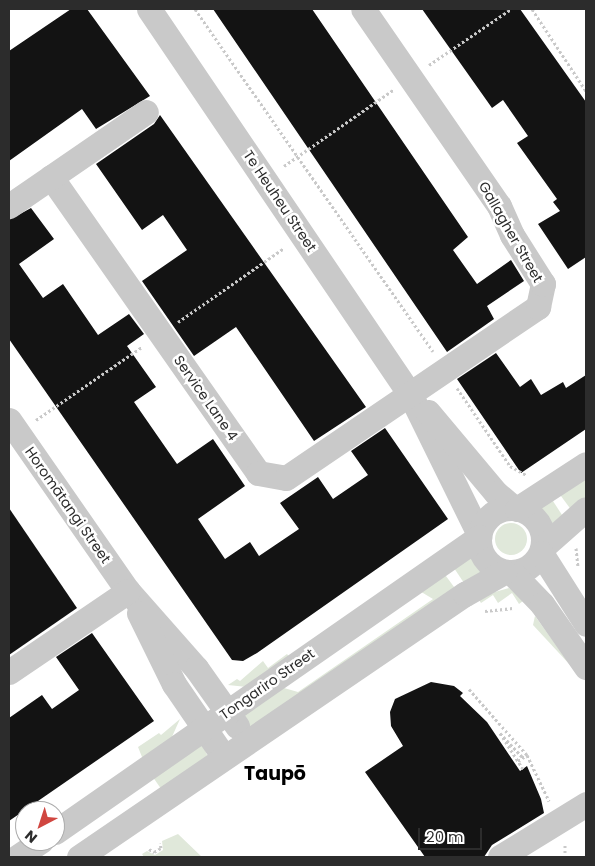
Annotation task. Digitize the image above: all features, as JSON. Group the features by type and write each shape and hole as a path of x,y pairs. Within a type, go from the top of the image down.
{"street":[{"name":"Te Heuheu Street","path":"149,9 410,394 496,493 516,508"},
{"name":"Gallagher Street","path":"363,9 500,206 512,235 543,284 538,307 410,394"},
{"path":"9,206 146,112"},
{"name":"Service Lane 4","path":"51,177 258,473 286,478 410,394"},
{"name":"Te Heuheu Street","path":"410,394 479,535"},
{"name":"Horomātangi Street","path":"9,420 128,591 187,657 248,741"},
{"path":"586,464 516,508 494,512 479,535 485,559 508,573 542,604 586,667"},
{"path":"516,508 531,515 540,526 542,550 586,624"},
{"path":"79,857 248,741 508,573 532,565 542,550 586,509"},
{"name":"Tongariro Street","path":"65,825 479,535"},
{"path":"9,672 128,591"},
{"name":"Horomātangi Street","path":"128,591 157,654 224,757"},
{"path":"500,857 586,804"}],"path":[{"path":"196,9 510,466 530,476"},
{"path":"266,180 297,156 511,9"},
{"path":"532,9 586,91"},
{"path":"502,471 510,466"},
{"path":"578,542 576,555 580,572"},
{"path":"469,689 528,755"},
{"path":"518,760 523,758 500,733 523,768"},
{"path":"149,849 154,852 161,848 160,842"}],"shaded area":[{"path":"586,475 586,502 572,511 558,492"},
{"path":"551,498 564,518 549,525 539,508"},
{"path":"511,523 522,528 527,539 522,550 511,555 500,550 495,539 500,528"},
{"path":"473,552 483,573 466,586 452,565"},
{"path":"443,572 457,591 251,727 245,723 244,711 284,688 298,692 433,599 418,590"},
{"path":"509,588 527,598 519,604 512,593 498,603 493,595 481,603 477,597"},
{"path":"535,616 571,666 533,625"},
{"path":"287,654 292,660 247,687 228,685 237,679 240,681 263,661 268,668"},
{"path":"180,719 171,739 144,762 138,747 159,733 161,735"},
{"path":"198,744 203,746 208,757 164,793 150,773"},
{"path":"178,834 202,857 144,857 142,854 147,851 155,855 163,850 162,841"}],"building":[{"path":"71,9 87,9 150,96 96,129 82,109 9,161 9,51"},
{"path":"213,9 312,9 468,237 453,250 477,284 511,260 524,281 487,306 494,319 447,352"},
{"path":"422,9 520,9 586,102 586,257 568,269 538,224 560,211 553,202 557,199 517,143 528,136 503,100 492,108"},
{"path":"160,115 366,407 314,441 236,327 194,356 142,281 187,250 163,215 142,230 96,164 154,124"},
{"path":"31,208 54,239 19,264 43,298 63,284 98,335 129,314 144,334 127,346 156,387 134,402 177,464 213,439 245,486 198,519 225,559 250,542 259,556 299,529 280,503 318,477 333,499 368,475 351,451 385,428 448,519 257,653 243,661 232,660 9,339 9,220"},
{"path":"496,353 520,387 531,379 541,395 563,382 566,388 586,375 586,429 521,473 457,379"},
{"path":"9,508 77,608 9,655"},
{"path":"92,633 154,721 38,801 15,801 15,817 9,821 9,718 42,695 52,709 79,690 56,657"},
{"path":"431,682 454,686 463,693 460,696 487,722 520,771 527,766 541,799 544,813 492,845 484,857 425,857 365,772 403,746 391,726 390,712 395,699"}],"district":[{"name":"Taupō","path":"275,774"}]}
